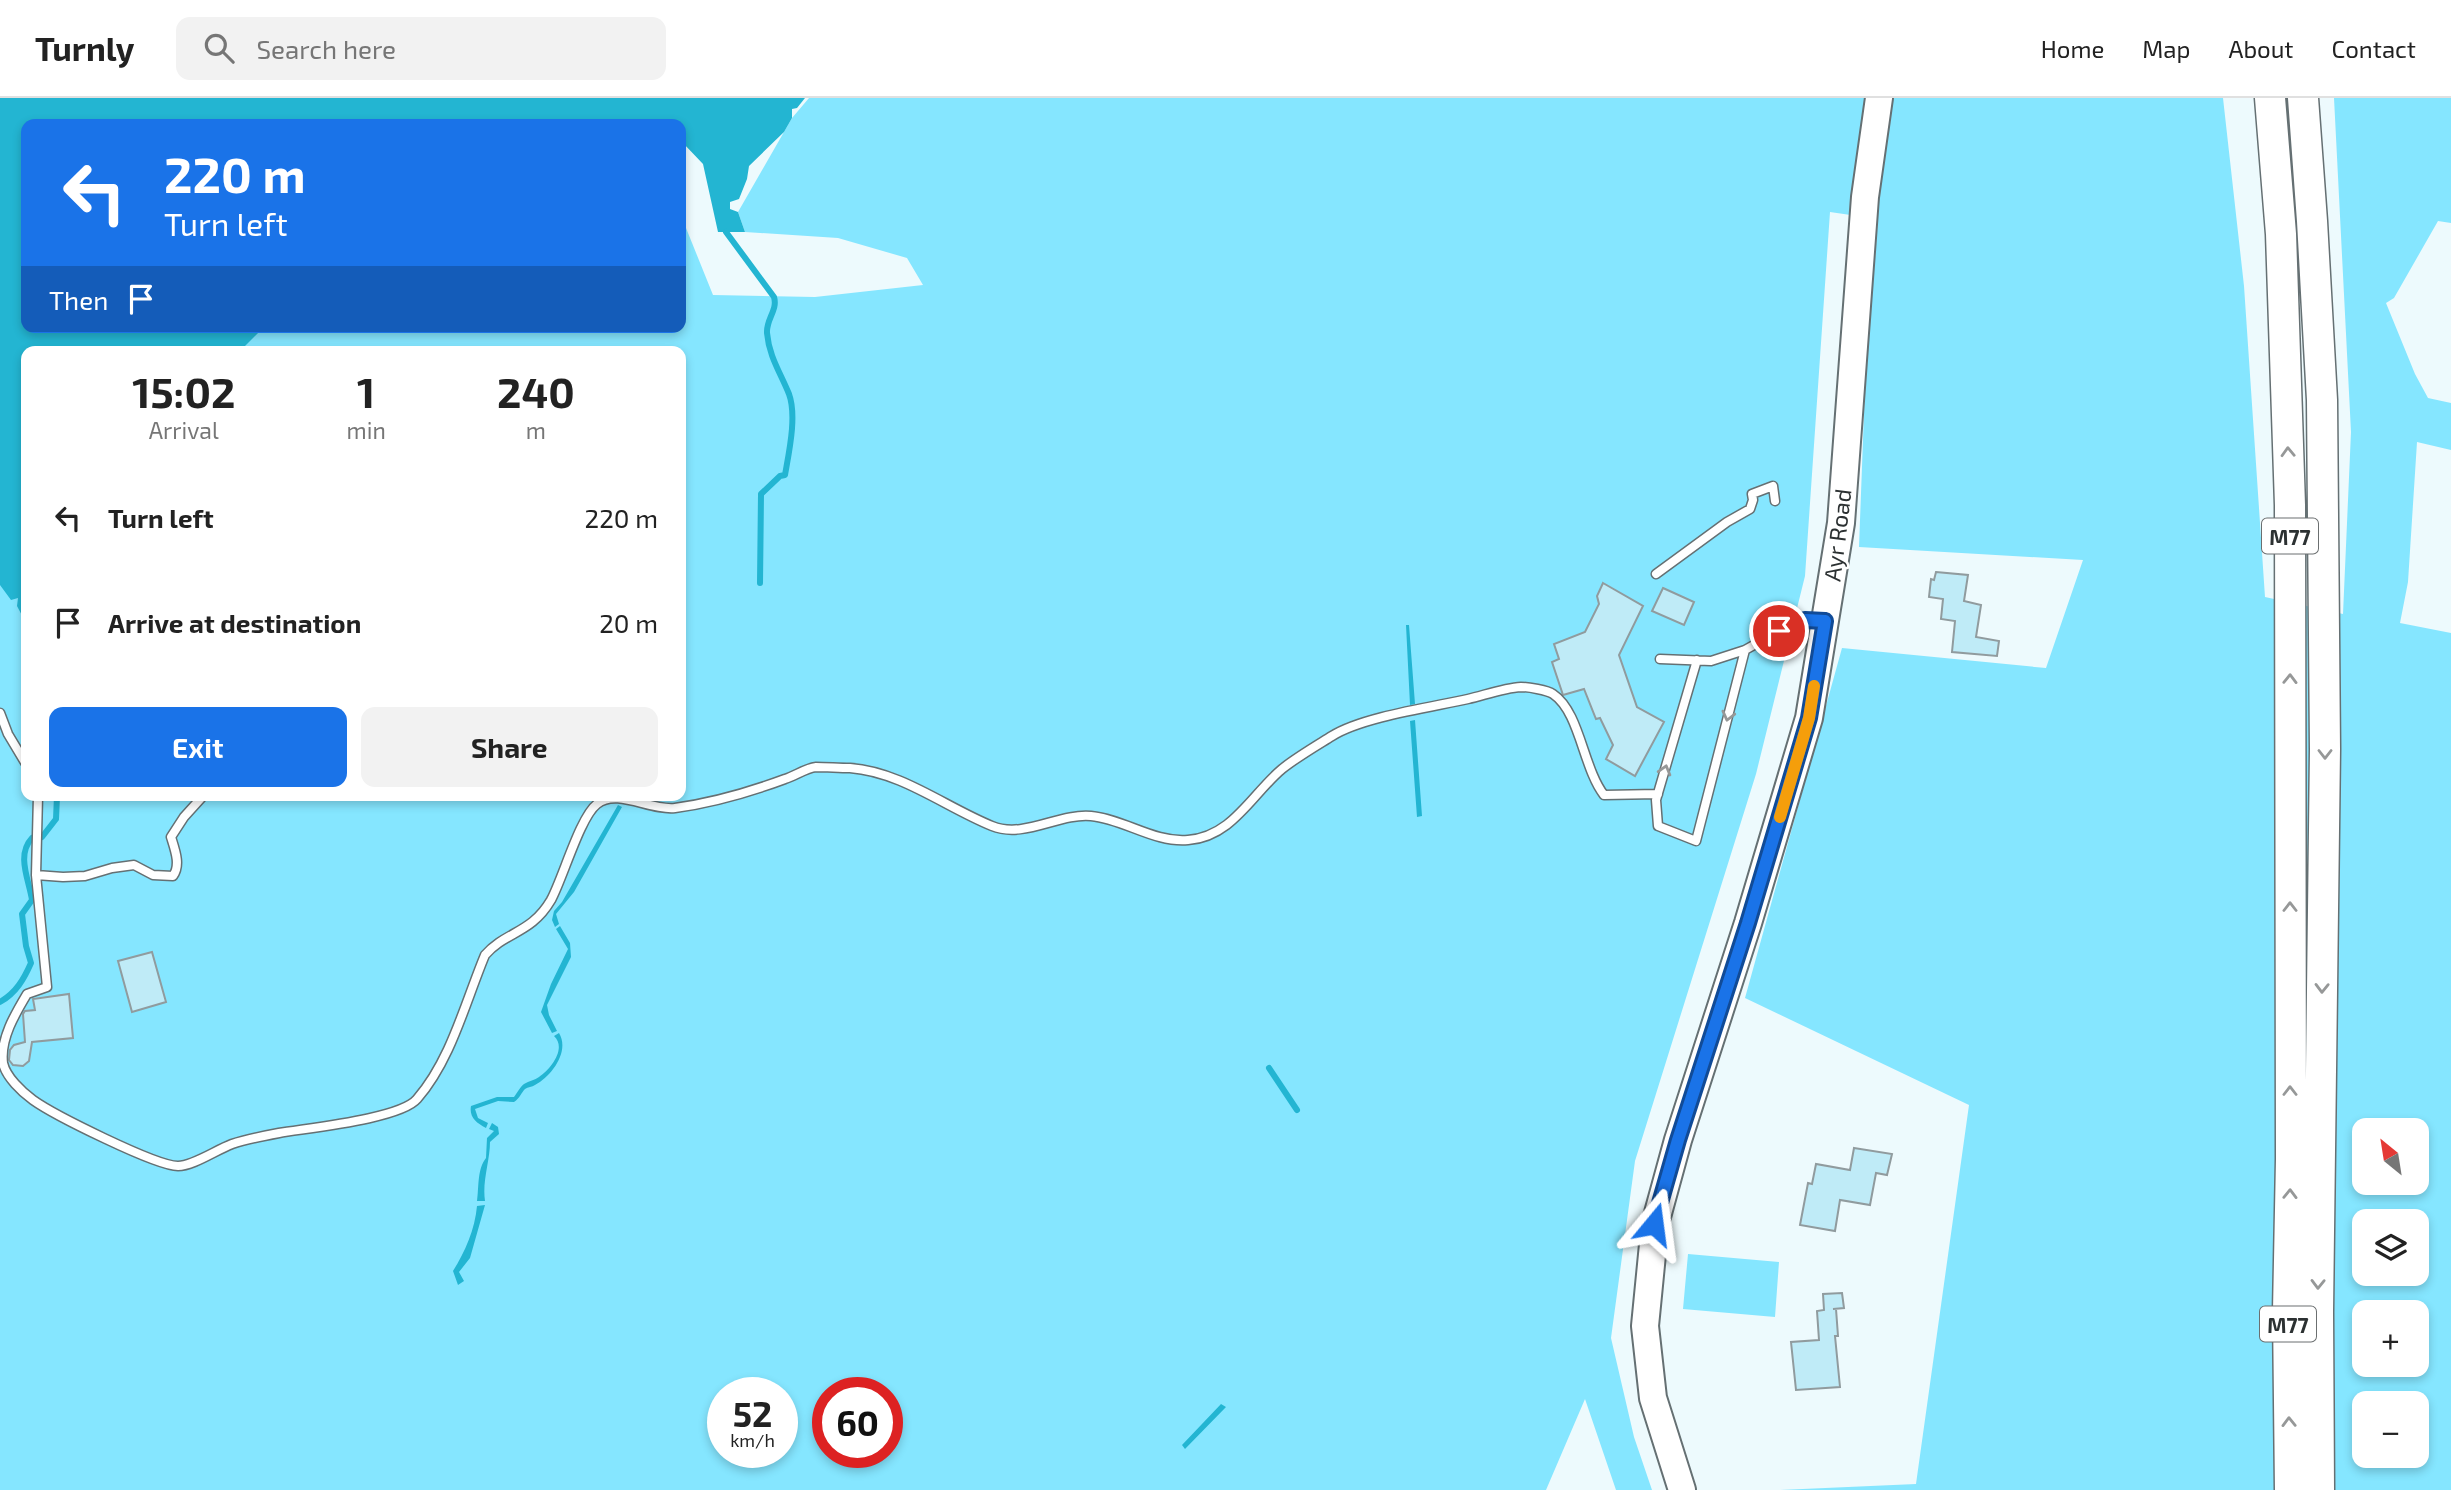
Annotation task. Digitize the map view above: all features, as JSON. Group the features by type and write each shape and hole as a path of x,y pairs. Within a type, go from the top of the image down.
{"highway":[{"path":"2251,98 2286,365"},
{"name":"M77","path":"2270,98 2281,234 2291,621 2291,1159 2288,1311 2290,1490"},
{"name":"M77","path":"2303,98 2322,400 2325,750 2318,1312 2319,1490"},
{"path":"2324,98 2332,282 2332,434 2324,592"}],"main road":[{"name":"Ayr Road","path":"1682,1490 1653,1398 1646,1326 1654,1224 1809,718 1841,523 1865,197 1879,98"}],"lane":[{"path":"1656,574 1727,522 1750,509 1752,494 1773,486 1776,501"},
{"path":"1660,659 1711,661 1745,650 1805,620 1825,621"},
{"path":"1697,660 1656,800 1658,826 1696,841 1745,650"},
{"path":"631,801 671,808 733,795 786,779 814,767 852,768 884,775 996,828 1010,829 1041,825 1072,816 1094,816 1166,839 1191,840 1224,828 1244,811 1261,788 1284,767 1337,733 1370,721 1522,687 1553,694 1571,716 1594,781 1604,795 1658,794"},
{"path":"0,713 21,756"},
{"path":"38,801 36,875 47,988 27,994 13,1017 3,1048 3,1066 12,1080 34,1100 163,1165 181,1166 232,1144 278,1133 380,1116 415,1101 444,1058 485,955 491,947 536,920 550,901 579,832 594,805 602,801"},
{"path":"36,875 85,876 134,865 153,876 173,876 177,870 177,860 171,838 198,801"}],"shaded area":[{"path":"0,98 684,98 684,119 21,119 21,333 686,333 686,228 713,295 815,297 923,285 907,258 838,238 745,232 738,212 792,118 809,98 2223,98 2244,286 2265,597 2343,614 2351,432 2334,98 2451,98 2451,223 2438,221 2394,298 2386,303 2415,374 2428,398 2451,403 2451,450 2417,442 2408,582 2400,623 2451,633 2451,1490 1780,1490 1916,1484 1969,1105 1745,998 1842,648 2046,668 2083,560 1859,547 1865,386 1878,219 1830,212 1805,576 1756,774 1635,1161 1611,1338 1634,1437 1652,1490 1616,1490 1585,1399 1546,1490 0,1490"},
{"path":"0,98 805,98 797,108 792,109 792,118 784,132 749,166 739,199 730,202 730,209 738,212 745,232 718,232 703,164 686,146 686,119 21,119 21,333 258,333 245,346 21,346 21,614 17,606 18,598 11,600 0,585"},
{"path":"1406,625 1409,625 1415,704 1410,705"},
{"path":"1415,720 1422,816 1417,817 1410,721"},
{"path":"618,805 622,807 574,892 556,914 559,924 555,927 552,920 554,911 562,902"},
{"path":"560,926 570,943 571,957 547,1005 557,1031 552,1033 541,1012 568,949 556,929"},
{"path":"559,1033 562,1040 561,1055 547,1076 525,1089 514,1102 498,1101 475,1109 478,1118 488,1123 486,1128 476,1122 471,1106 497,1097 514,1097 524,1084 548,1069 558,1052 558,1041 554,1036"},
{"path":"492,1123 498,1127 499,1134 490,1142 485,1201 477,1201 480,1173 486,1158 487,1138 494,1131 489,1129"},
{"path":"485,1205 470,1258 459,1272 464,1281 458,1285 453,1271 469,1240 477,1206"},
{"path":"1688,1254 1779,1262 1775,1317 1683,1309"},
{"path":"1221,1404 1226,1407 1185,1449 1182,1445"}],"building":[{"path":"1936,572 1968,575 1964,601 1981,605 1976,637 1999,641 1997,656 1952,652 1955,621 1941,619 1943,599 1929,597 1931,579 1934,580"},
{"path":"1603,583 1643,606 1619,655 1637,707 1664,722 1635,776 1606,759 1613,745 1600,718 1596,719 1584,689 1563,695 1552,662 1559,659 1554,644 1585,632 1599,604 1597,596"},
{"path":"1663,588 1694,602 1684,625 1652,611"},
{"path":"152,952 166,1002 132,1012 118,961"},
{"path":"69,994 73,1038 32,1042 29,1061 23,1066 13,1065 9,1060 10,1050 14,1045 25,1042 23,1014 25,1011 35,1010 33,999"},
{"path":"1854,1148 1892,1154 1887,1175 1876,1173 1870,1205 1840,1200 1835,1231 1800,1225 1808,1183 1812,1184 1816,1164 1850,1170"},
{"path":"1842,1293 1844,1308 1833,1309 1836,1309 1838,1336 1835,1336 1840,1387 1796,1390 1791,1342 1819,1340 1817,1311 1824,1310 1823,1294"}],"waterway":[{"path":"726,232 774,297 767,328 768,341 772,357 789,394 792,413 785,475 780,476 761,494 760,583"},
{"path":"42,837 56,819 57,801"},
{"path":"0,1002 19,985 31,963 22,914 32,900 24,860 27,845 32,838"},
{"path":"1269,1068 1297,1110"}],"slow traffic":[{"path":"1780,817 1809,718 1814,686"}],"route":[{"path":"1654,1224 1809,718 1825,621 1805,620 1779,631"}]}
